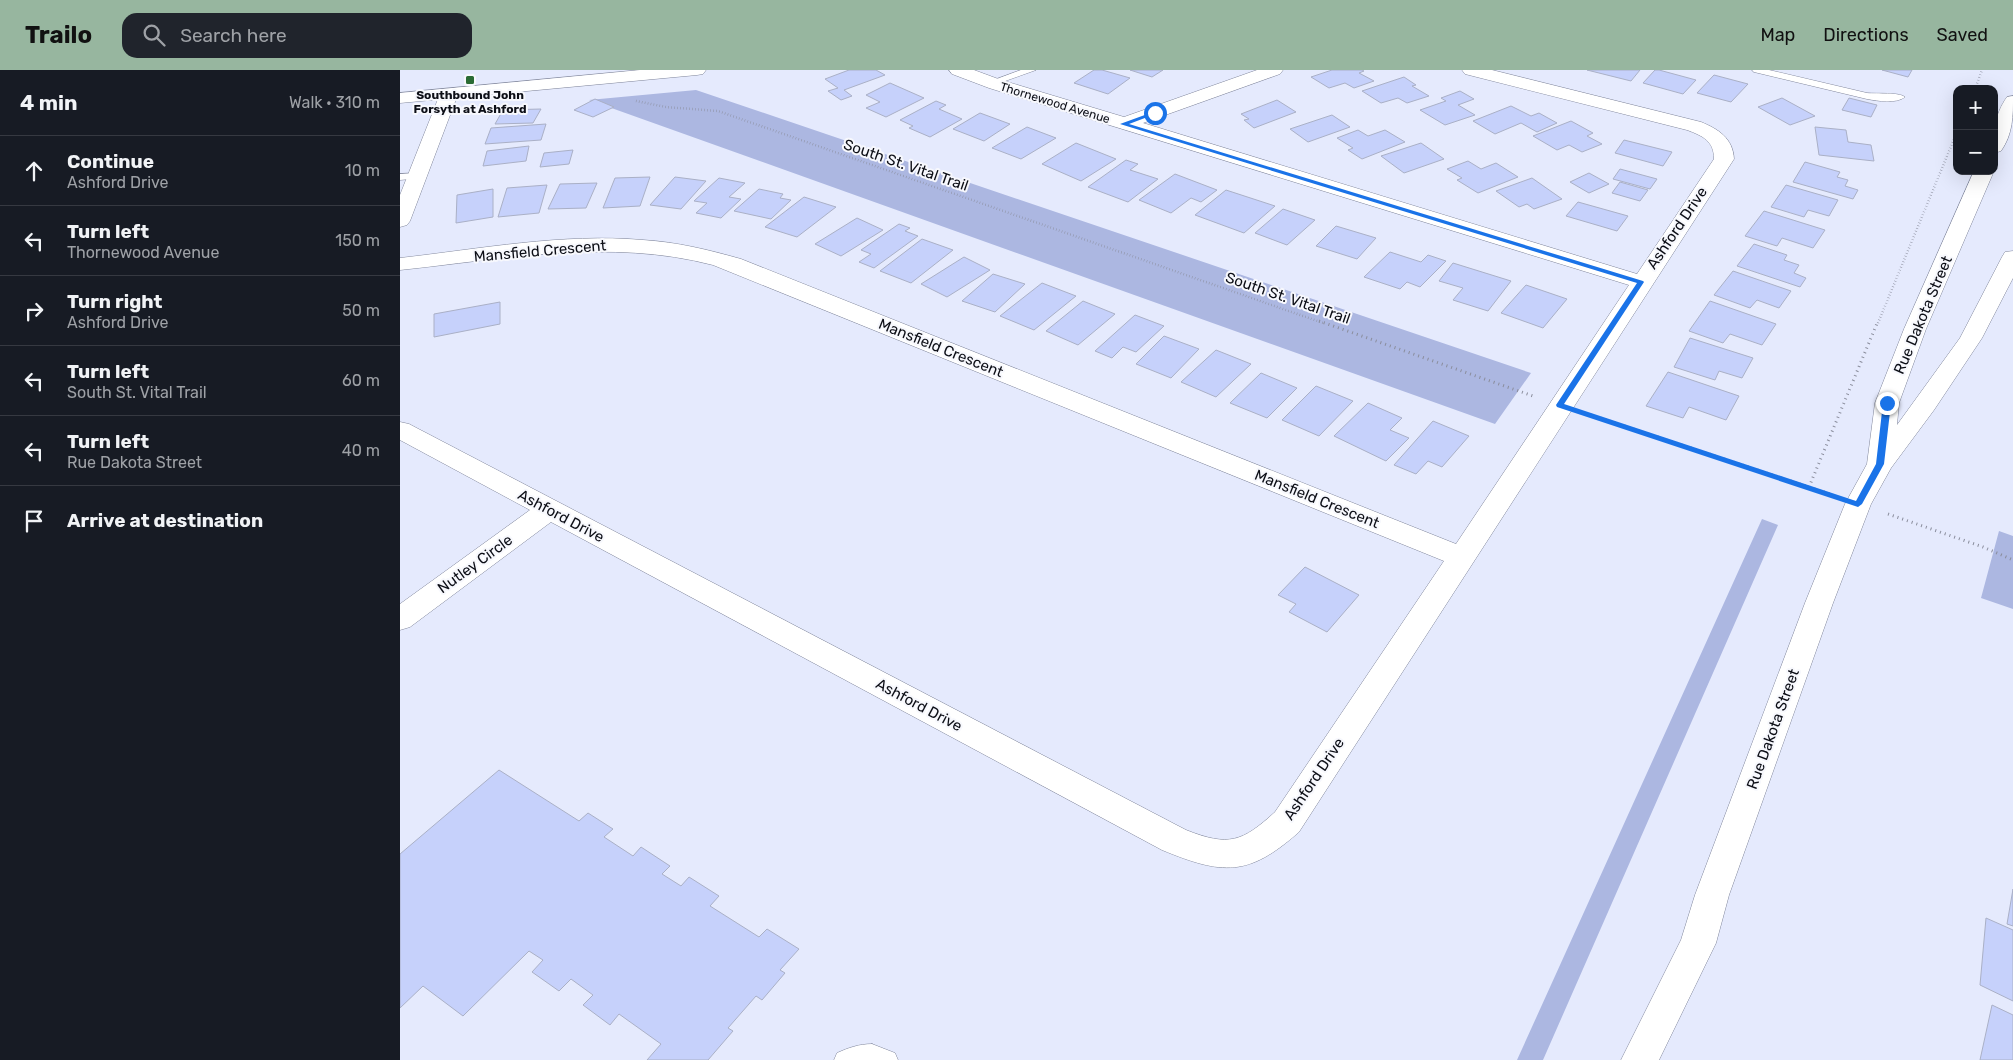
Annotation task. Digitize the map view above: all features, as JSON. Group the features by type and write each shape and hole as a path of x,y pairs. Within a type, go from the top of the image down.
{"street":[{"name":"Thornewood Avenue","path":"958,70 991,83 1123,124 1641,282"},
{"path":"1123,124 1274,70"},
{"name":"Ashford Drive","path":"400,430 1174,840 1200,851 1229,854 1252,850 1268,840 1287,822 1641,282 1724,159 1725,151 1718,139 1708,131 1694,126 1472,70"},
{"path":"400,98 688,71"},
{"path":"400,221 409,176 449,94"},
{"path":"1998,137 2013,101"},
{"name":"Rue Dakota Street","path":"1880,464 1887,403 1915,329 1982,175"},
{"name":"Mansfield Crescent","path":"400,264 589,245 653,247 713,258 733,264 1461,557"},
{"name":"Rue Dakota Street","path":"1640,1060 1698,943 1715,886 1858,504 1880,464 1925,405 1971,338 2013,257"},
{"name":"Nutley Circle","path":"400,618 549,510"},
{"name":"Rue Dakota Street","path":"1660,1060 1672,996"}],"lane":[{"path":"991,83 1032,70"},
{"path":"1757,70 1867,96 1881,98 1900,97"},
{"path":"844,1060 853,1055 879,1054 888,1060"}],"path":[{"path":"1976,85 1982,70"},
{"name":"South St. Vital Trail","path":"581,82 644,103 667,108 694,108 718,111 1560,405 1809,487 1983,547 2013,560"},
{"path":"1809,487 1953,142"}],"shaded area":[{"path":"696,90 1531,373 1495,424 589,100"},
{"path":"1762,519 1778,525 1543,1060 1517,1060"},
{"path":"1999,531 2013,536 2013,609 1981,598"}],"building":[{"path":"849,70 876,70 885,75 844,90 852,96 841,100 828,91 838,88 825,79"},
{"path":"1094,70 1102,70 1130,78 1108,94 1074,83"},
{"path":"1130,70 1163,70 1152,77"},
{"path":"1332,70 1362,70 1364,71 1359,73 1374,81 1354,88 1345,83 1329,88 1311,77"},
{"path":"1587,70 1640,70 1631,81"},
{"path":"1655,70 1696,80 1683,94 1643,83"},
{"path":"1882,70 1912,70 1908,77"},
{"path":"1714,75 1748,84 1731,102 1697,93"},
{"path":"1404,77 1416,85 1412,86 1429,96 1407,103 1398,98 1381,103 1362,91"},
{"path":"890,83 924,98 886,117 866,108 880,102 866,95"},
{"path":"1460,91 1474,99 1458,105 1475,115 1445,125 1420,110 1446,101 1441,98"},
{"path":"1782,98 1815,116 1790,125 1758,107"},
{"path":"1849,98 1877,105 1871,117 1842,110"},
{"path":"595,99 614,107 593,117 574,110"},
{"path":"1277,100 1296,112 1254,128 1244,120 1249,119 1241,114"},
{"path":"936,101 946,105 939,109 962,119 930,137 909,128 913,126 900,120"},
{"path":"1511,106 1531,116 1539,113 1557,123 1537,132 1521,123 1495,134 1473,121"},
{"path":"541,109 533,123 495,124 503,110"},
{"path":"980,113 1010,124 984,141 953,129"},
{"path":"1332,115 1350,127 1308,142 1290,129"},
{"path":"1571,121 1593,133 1587,136 1602,144 1582,152 1569,145 1557,150 1533,136"},
{"path":"546,124 541,140 485,144 491,128"},
{"path":"1027,127 1056,138 1021,159 992,148"},
{"path":"1815,127 1846,130 1848,142 1871,145 1874,161 1819,155"},
{"path":"1358,130 1368,136 1385,130 1405,142 1362,159 1348,150 1353,148 1337,138"},
{"path":"1624,140 1672,152 1663,166 1615,153"},
{"path":"1076,143 1116,159 1081,181 1042,164"},
{"path":"1421,143 1444,159 1404,173 1381,156"},
{"path":"529,146 526,161 483,166 487,151"},
{"path":"573,150 569,164 540,167 544,153"},
{"path":"1126,160 1138,164 1130,170 1158,179 1128,202 1088,187"},
{"path":"1468,161 1481,169 1496,163 1518,177 1478,193 1457,180 1462,178 1447,169"},
{"path":"1805,162 1840,172 1837,177 1848,180 1845,186 1858,190 1853,199 1793,182"},
{"path":"1620,169 1657,179 1650,189 1613,179"},
{"path":"1589,173 1609,184 1589,193 1570,182"},
{"path":"1175,174 1217,190 1201,202 1191,198 1171,213 1139,200"},
{"path":"650,177 640,206 603,208 615,178"},
{"path":"675,177 706,181 681,209 650,205"},
{"path":"719,178 745,183 729,197 741,199 721,218 696,213 707,203 694,201"},
{"path":"1532,178 1562,199 1534,209 1527,204 1519,207 1496,191"},
{"path":"1620,182 1648,190 1640,201 1612,193"},
{"path":"597,183 586,208 548,209 560,184"},
{"path":"547,185 539,213 498,217 507,188"},
{"path":"1786,185 1838,200 1829,216 1808,210 1804,217 1771,207"},
{"path":"493,189 493,217 456,223 457,195"},
{"path":"759,189 783,194 780,198 791,200 771,219 734,211"},
{"path":"1226,190 1275,206 1244,233 1195,215"},
{"path":"804,197 836,207 797,237 765,227"},
{"path":"1578,202 1628,216 1617,231 1566,216"},
{"path":"1283,209 1315,220 1287,245 1255,233"},
{"path":"1764,211 1825,230 1813,248 1782,238 1777,246 1745,236"},
{"path":"857,218 883,230 841,256 815,244"},
{"path":"899,224 910,228 905,231 918,236 874,268 859,262 871,254 861,250"},
{"path":"1336,226 1376,238 1357,259 1316,246"},
{"path":"922,239 953,250 911,283 880,271"},
{"path":"1754,244 1787,255 1784,260 1799,265 1794,273 1806,278 1800,287 1737,266"},
{"path":"1390,252 1421,262 1428,255 1446,261 1420,287 1407,282 1400,289 1364,277"},
{"path":"964,257 990,270 947,297 921,284"},
{"path":"1453,263 1511,281 1488,311 1453,300 1463,288 1439,281"},
{"path":"1733,271 1791,291 1779,308 1757,300 1750,308 1714,295"},
{"path":"993,274 1025,284 995,312 962,301"},
{"path":"1042,283 1076,296 1034,330 1000,316"},
{"path":"1526,285 1567,299 1543,328 1501,313"},
{"path":"1083,301 1115,314 1078,345 1046,331"},
{"path":"1710,301 1776,324 1762,345 1730,334 1723,343 1689,331"},
{"path":"500,302 500,324 434,337 434,314"},
{"path":"1135,315 1164,326 1136,352 1123,347 1112,358 1095,351"},
{"path":"1164,336 1199,349 1171,378 1136,364"},
{"path":"1690,338 1753,358 1742,378 1719,371 1715,380 1674,367"},
{"path":"1216,350 1251,364 1216,397 1181,382"},
{"path":"1668,372 1739,396 1726,420 1689,407 1683,418 1646,406"},
{"path":"1261,373 1297,388 1267,418 1230,403"},
{"path":"1316,386 1353,401 1319,436 1282,420"},
{"path":"1368,403 1402,418 1390,430 1409,438 1386,461 1334,436"},
{"path":"1433,421 1469,436 1442,467 1428,461 1416,474 1394,465"},
{"path":"1305,567 1359,595 1327,632 1289,612 1296,604 1278,595"},
{"path":"499,770 579,821 588,813 613,829 604,837 633,856 641,847 670,866 662,874 681,886 689,877 719,896 710,906 759,937 767,929 799,949 780,970 785,973 762,1000 756,996 728,1028 733,1031 708,1060 647,1060 661,1044 619,1014 610,1025 583,1005 593,995 571,979 559,991 532,972 543,960 529,951 463,1016 423,986 400,1008 400,854"},
{"path":"2013,889 2013,926 2007,924"},
{"path":"1986,918 2013,930 2013,1001 1980,985"},
{"path":"1992,1005 2013,1015 2013,1060 1980,1060"}],"place":[{"name":"Southbound John Forsyth at Ashford","path":"470,80"}],"route":[{"path":"1155,113 1123,124 1641,282 1560,405 1858,504 1880,464 1887,403"}]}
